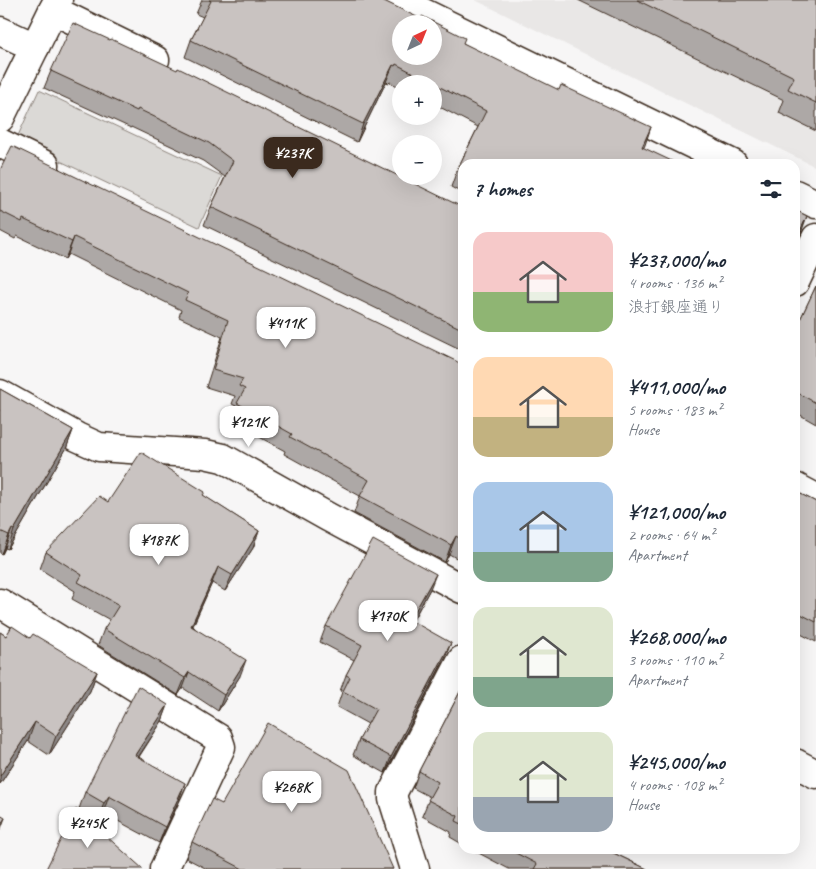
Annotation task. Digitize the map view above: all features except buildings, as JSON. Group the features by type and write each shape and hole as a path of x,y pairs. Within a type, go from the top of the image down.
{"street":[{"path":"397,0 723,159"},
{"path":"0,118 56,5 178,72"},
{"path":"0,31 35,47"},
{"path":"0,143 62,173"},
{"path":"800,196 816,204"},
{"path":"800,272 816,238"},
{"path":"0,394 77,437 99,447 205,454 223,458 458,587"},
{"path":"800,490 816,498"},
{"path":"0,604 218,738 221,747 164,869"},
{"path":"415,869 393,799 393,792 458,668"},
{"path":"800,766 816,774"}],"shaded area":[{"path":"475,0 816,0 816,167"},
{"path":"39,90 222,176 199,227 16,140"}]}
